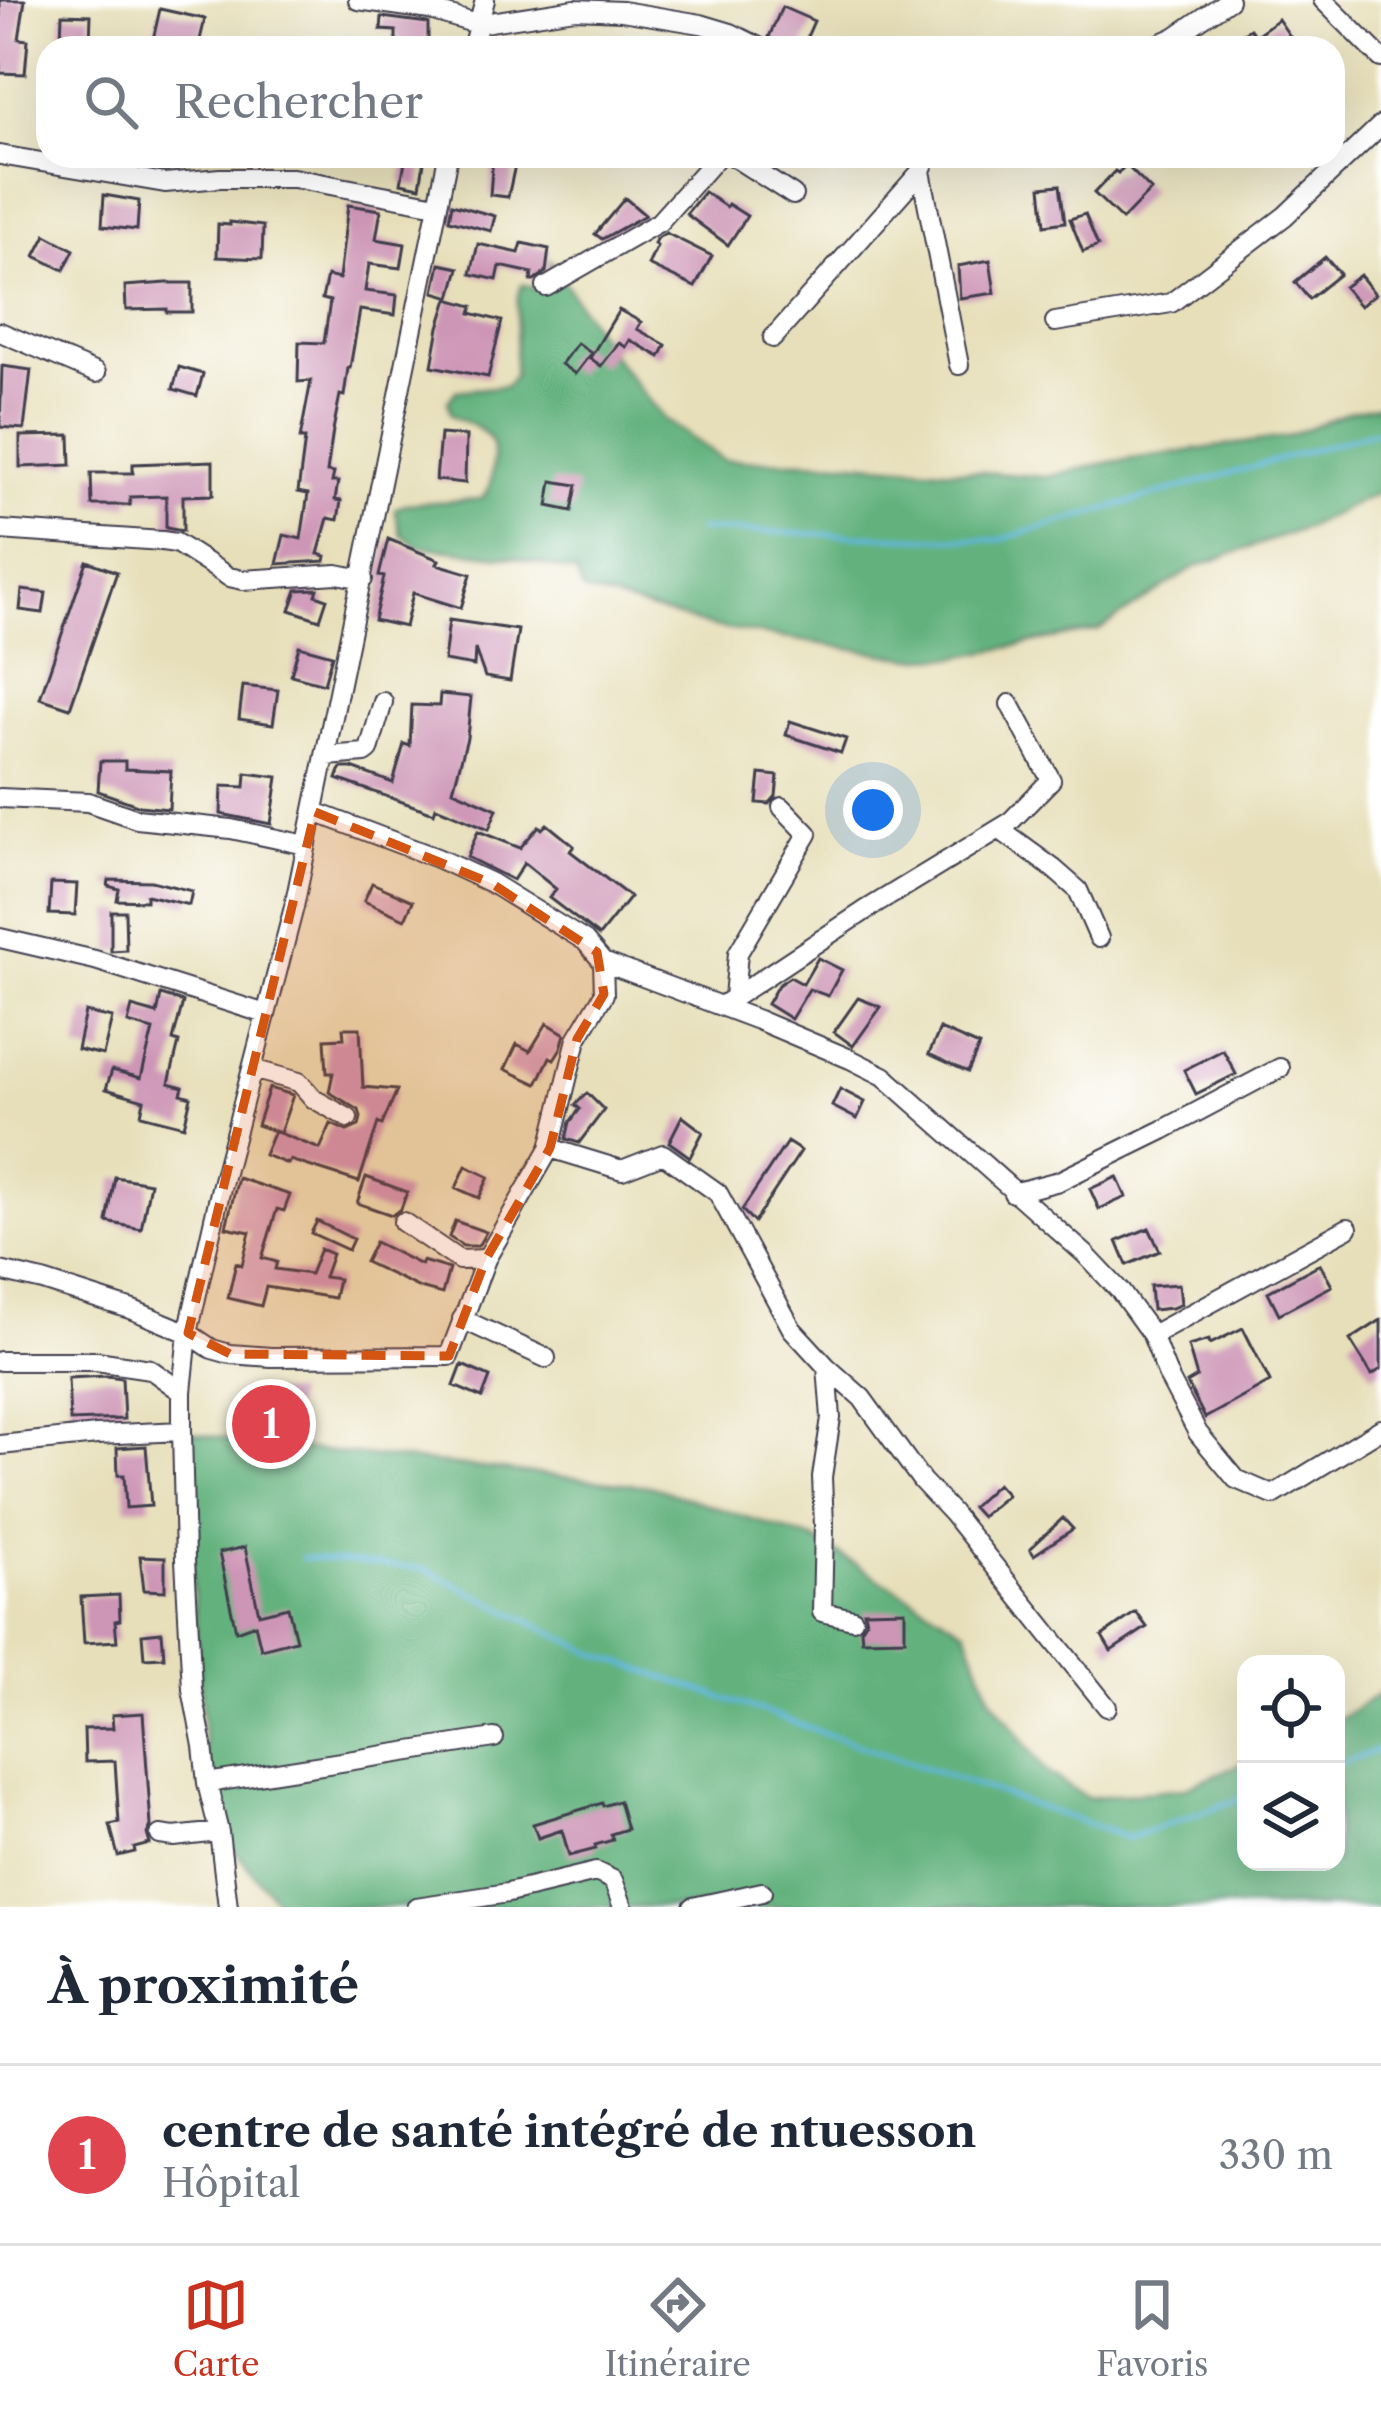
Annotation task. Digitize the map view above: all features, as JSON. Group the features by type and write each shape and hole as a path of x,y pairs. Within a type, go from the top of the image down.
{"street":[{"path":"358,0 430,10 477,24 575,9 622,11 701,24 729,36"},
{"path":"474,36 485,0"},
{"path":"1176,36 1229,0"},
{"path":"1323,0 1381,58"},
{"path":"1345,159 1381,125"},
{"path":"0,155 36,161"},
{"path":"77,168 165,183 293,178 437,205"},
{"path":"228,1907 192,1690 182,1431 188,1334 315,812 445,168"},
{"path":"546,286 659,222 707,168"},
{"path":"751,168 793,195"},
{"path":"773,338 920,168"},
{"path":"925,168 959,365"},
{"path":"1055,322 1171,303 1285,216 1336,168"},
{"path":"0,332 96,373"},
{"path":"0,530 176,543 220,574 243,580 320,574 363,579"},
{"path":"327,756 365,753 383,703"},
{"path":"727,1002 1010,823 1051,780 1010,704"},
{"path":"0,798 88,802 137,819 231,829 305,845"},
{"path":"727,1002 738,953 808,834 782,807"},
{"path":"315,812 491,883 585,941 603,962 727,1002 884,1076 1085,1254 1120,1291 1152,1335 1198,1433 1236,1479 1273,1495 1381,1429"},
{"path":"999,829 1078,890 1099,938"},
{"path":"0,938 95,960 266,1014"},
{"path":"0,1271 93,1296 230,1354 448,1356 486,1259 550,1148 577,1039 604,994 603,962"},
{"path":"1012,1192 1059,1181 1280,1068"},
{"path":"252,1069 298,1082 314,1099 348,1118"},
{"path":"550,1148 622,1169 663,1154 718,1193 792,1329 862,1398 922,1481 1107,1707"},
{"path":"403,1222 459,1260 486,1259"},
{"path":"1152,1335 1348,1228"},
{"path":"462,1319 546,1358"},
{"path":"0,1361 97,1361 133,1366 150,1369 182,1391"},
{"path":"827,1367 831,1418 822,1477 822,1612 853,1619"},
{"path":"0,1445 182,1431"},
{"path":"207,1783 494,1738"},
{"path":"160,1835 219,1832"},
{"path":"416,1907 508,1893 596,1872 613,1880 623,1907"},
{"path":"693,1907 762,1892"}],"highlighted area":[{"path":"315,812 491,883 597,952 604,994 577,1039 550,1148 486,1259 449,1356 230,1354 188,1333"}],"green space":[{"path":"550,260 609,351 664,419 723,460 851,462 1046,477 1111,462 1286,437 1351,411 1381,405 1381,491 1305,528 1195,567 1099,630 957,657 912,658 714,627 583,591 576,573 517,558 418,546 401,534 395,509 406,504 482,499 488,490 493,458 490,440 451,415 448,402 456,391 506,386 514,376 518,296 522,284 541,291 553,282"},
{"path":"182,1431 255,1444 650,1486 813,1539 966,1630 990,1695 1046,1772 1087,1798 1184,1788 1237,1766 1237,1871 1345,1871 1345,1715 1381,1693 1381,1907 282,1907 219,1832 207,1783"}],"building":[{"path":"0,0 25,0 19,39 28,40 25,74 0,73"},
{"path":"782,7 814,21 807,36 769,36"},
{"path":"160,9 205,19 201,36 154,36"},
{"path":"62,14 91,15 90,36 61,36"},
{"path":"382,17 428,23 428,36 396,36 396,31 381,30"},
{"path":"1278,19 1290,36 1255,36"},
{"path":"404,168 423,168 420,187 401,183"},
{"path":"492,168 514,168 508,197 490,195"},
{"path":"1129,168 1151,190 1122,220 1094,193"},
{"path":"1060,185 1065,222 1045,225 1041,187"},
{"path":"704,192 747,216 728,245 686,214"},
{"path":"104,195 139,201 137,230 102,226"},
{"path":"625,198 645,215 602,239 595,234"},
{"path":"452,204 495,216 491,231 449,220"},
{"path":"348,205 381,210 376,239 405,244 401,268 369,264 365,291 397,295 395,315 360,310 327,472 334,473 332,482 338,482 335,500 341,501 338,520 328,518 318,554 326,556 325,561 277,564 284,535 301,539 308,494 298,492 305,439 300,439 311,381 298,382 299,342 324,343 330,301 322,299 327,276 339,279"},
{"path":"1085,214 1098,246 1083,252 1070,219"},
{"path":"218,224 263,226 262,259 217,257"},
{"path":"666,233 712,256 695,287 648,265 656,239"},
{"path":"46,235 74,250 64,270 35,256"},
{"path":"522,243 549,249 546,272 534,281 532,273 500,266 497,280 471,274 478,244 519,253"},
{"path":"1325,257 1340,274 1309,299 1295,282"},
{"path":"990,260 995,293 960,298 958,266"},
{"path":"440,264 459,268 451,297 434,292"},
{"path":"1360,275 1375,294 1360,306 1344,287"},
{"path":"192,283 192,312 126,310 125,286"},
{"path":"448,299 473,306 471,313 502,321 488,377 432,366"},
{"path":"619,310 641,322 637,329 666,345 660,357 630,340 626,347 619,343 601,366 590,358"},
{"path":"577,343 591,353 575,374 561,364"},
{"path":"2,366 31,370 24,429 0,427"},
{"path":"179,367 203,374 197,396 173,389"},
{"path":"440,434 466,436 465,483 436,480"},
{"path":"70,435 71,465 20,467 20,436"},
{"path":"213,461 213,495 183,496 183,531 166,528 166,496 130,497 130,505 92,505 91,473 133,473 133,464"},
{"path":"552,481 577,485 572,511 548,506"},
{"path":"388,539 439,560 437,564 471,574 461,608 413,593 405,627 374,620"},
{"path":"87,561 117,572 70,708 40,698"},
{"path":"318,589 316,595 327,599 320,620 290,610 297,590"},
{"path":"22,590 46,593 43,613 20,610"},
{"path":"449,620 518,630 510,681 485,677 475,649 474,666 444,661"},
{"path":"299,646 332,655 324,684 291,675"},
{"path":"243,686 278,690 273,724 239,719"},
{"path":"440,694 471,697 467,738 453,790 497,809 489,829 436,807 434,813 337,779 341,768 352,768 393,783 404,744 410,746 412,705 439,706"},
{"path":"790,721 846,739 841,753 786,735"},
{"path":"100,761 125,761 125,769 171,771 169,809 140,806 98,791"},
{"path":"246,773 278,777 271,824 221,814 222,786 245,787"},
{"path":"760,774 778,776 776,796 769,804 757,803"},
{"path":"547,824 574,846 570,851 630,897 599,936 549,898 556,889 524,863 513,880 467,857 478,831 520,848 539,826 542,829"},
{"path":"109,880 151,881 192,891 189,905 146,895 146,901 117,900 119,889 108,886"},
{"path":"51,883 77,884 75,915 49,914"},
{"path":"372,883 413,901 405,919 364,901"},
{"path":"111,911 125,911 126,950 111,951"},
{"path":"818,958 842,970 828,996 809,989 791,1019 767,1004 778,985 790,977 803,984"},
{"path":"161,995 183,1002 169,1083 183,1087 181,1094 191,1097 184,1126 141,1115 144,1100 106,1089 112,1070 141,1078 153,1030 128,1023 132,1007 157,1014"},
{"path":"858,998 881,1007 853,1046 834,1032"},
{"path":"85,1012 112,1018 103,1055 77,1049"},
{"path":"547,1023 565,1034 537,1084 505,1069 517,1044 530,1051"},
{"path":"343,1028 360,1028 363,1087 397,1090 382,1125 378,1123 359,1182 264,1155 274,1131 320,1149 331,1124 347,1131 359,1126 359,1110 329,1092 333,1073 327,1073 325,1039 344,1038"},
{"path":"940,1029 979,1046 968,1072 929,1054"},
{"path":"1223,1050 1236,1074 1196,1094 1184,1070"},
{"path":"269,1088 293,1095 280,1133 257,1125"},
{"path":"840,1089 865,1102 857,1119 832,1106"},
{"path":"587,1093 604,1110 579,1143 566,1139 580,1109 575,1105"},
{"path":"682,1116 703,1132 690,1157 669,1142"},
{"path":"787,1142 801,1151 754,1222 742,1210"},
{"path":"466,1166 489,1177 479,1198 456,1188"},
{"path":"115,1177 150,1183 141,1229 107,1222"},
{"path":"366,1177 407,1192 401,1209 392,1215 357,1203"},
{"path":"1117,1177 1126,1197 1099,1209 1090,1189"},
{"path":"238,1178 290,1195 284,1211 277,1209 262,1258 277,1262 275,1269 310,1274 320,1249 332,1254 324,1277 338,1279 334,1298 266,1287 261,1306 228,1298 250,1232 226,1227"},
{"path":"317,1221 353,1239 348,1250 311,1233"},
{"path":"455,1221 486,1232 478,1246 463,1246 449,1237"},
{"path":"1149,1228 1160,1251 1127,1265 1117,1241"},
{"path":"375,1242 421,1265 422,1261 449,1269 442,1294 365,1262"},
{"path":"1320,1264 1332,1286 1279,1314 1268,1292"},
{"path":"1179,1284 1181,1304 1152,1310 1150,1286"},
{"path":"1381,1320 1381,1369 1372,1375 1350,1340"},
{"path":"1243,1328 1270,1382 1205,1418 1187,1383 1197,1377 1188,1346 1209,1340 1210,1344"},
{"path":"462,1365 490,1377 482,1398 454,1386"},
{"path":"68,1378 122,1378 124,1419 70,1421"},
{"path":"264,1392 295,1393 292,1438 245,1435 247,1395 264,1396"},
{"path":"146,1446 151,1506 126,1508 117,1448"},
{"path":"997,1484 1007,1495 981,1517 972,1507"},
{"path":"1063,1518 1073,1529 1034,1555 1030,1549"},
{"path":"245,1547 259,1614 288,1607 296,1640 261,1649 255,1624 236,1631 219,1553"},
{"path":"140,1556 165,1557 165,1591 144,1590"},
{"path":"119,1595 117,1641 84,1643 81,1597"},
{"path":"905,1610 905,1639 862,1640 864,1611"},
{"path":"1136,1612 1147,1627 1111,1651 1102,1636"},
{"path":"162,1632 164,1657 144,1658 142,1634"},
{"path":"143,1713 150,1844 118,1856 110,1825 119,1823 115,1761 85,1762 84,1729 113,1728 112,1715"},
{"path":"619,1801 627,1829 611,1834 613,1840 595,1845 596,1849 569,1856 562,1830 538,1838 533,1824"}],"waterway":[{"path":"699,530 999,540 1381,430"},
{"path":"302,1558 425,1569 596,1654 1128,1838 1237,1800"},
{"path":"1342,1763 1381,1749"}],"place":[{"name":"centre de santé intégré de ntuesson","path":"271,1424"}]}
